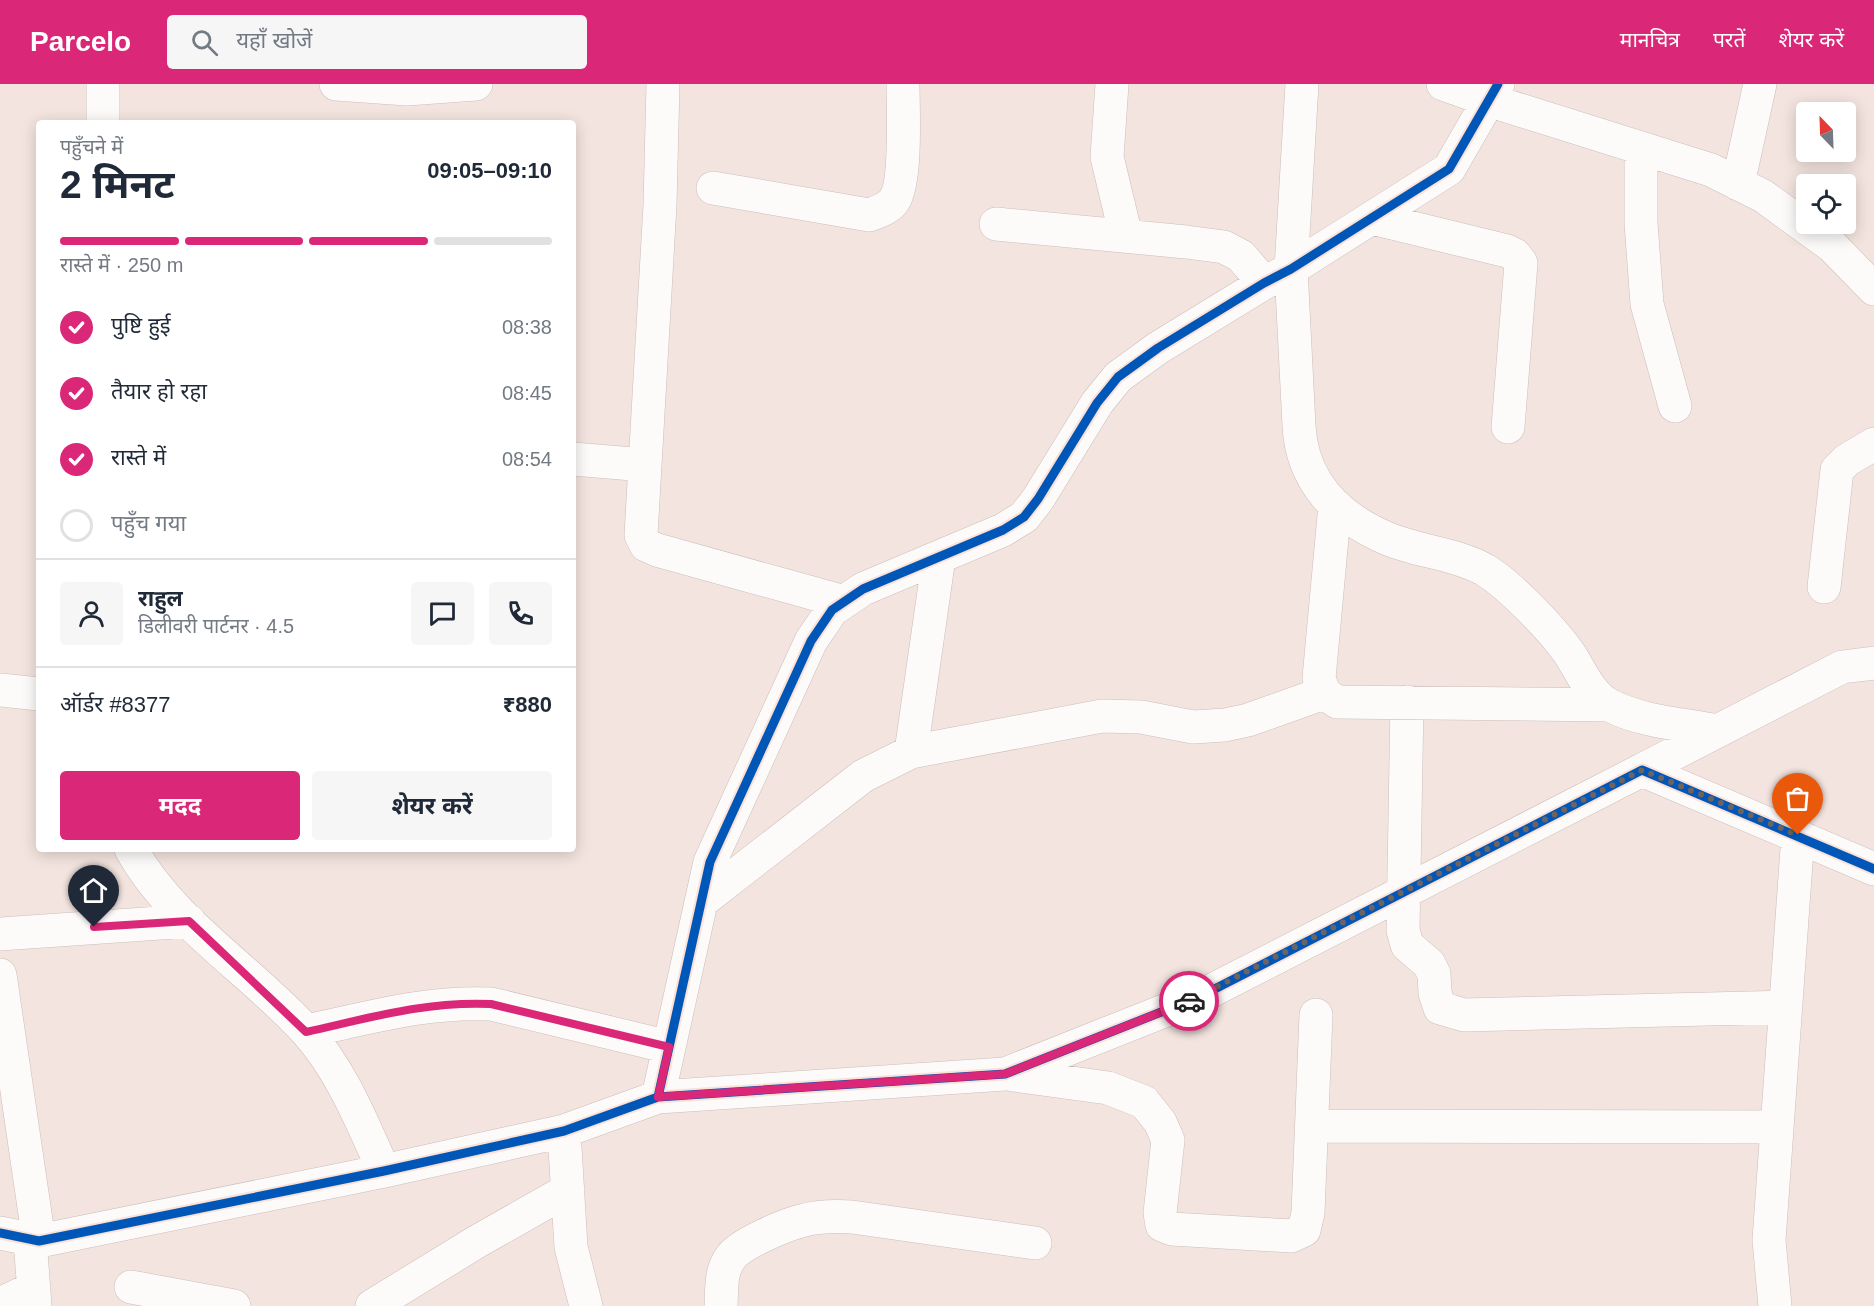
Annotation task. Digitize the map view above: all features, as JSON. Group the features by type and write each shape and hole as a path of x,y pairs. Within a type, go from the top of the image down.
{"street":[{"path":"103,84 103,120"},
{"path":"336,84 407,89 476,84"},
{"path":"663,84 660,205 641,535 646,545 657,550 844,602"},
{"path":"712,188 868,215 884,209 895,201 902,175 903,84"},
{"path":"1112,84 1107,157 1126,236"},
{"path":"1302,84 1278,276 1300,447 1311,474 1323,494 1349,518 1386,538 1465,561 1485,570 1507,587 1553,633 1569,653 1591,689 1609,705 1632,715 1717,731"},
{"path":"1443,84 1493,92 1641,149 1711,170 1763,196 1832,246 1874,289"},
{"path":"1738,184 1760,84"},
{"path":"658,1097 710,862 811,641 832,610 863,589 1003,530 1024,517 1038,499 1097,403 1118,377 1158,348 1449,169 1493,92"},
{"path":"1641,149 1641,224 1647,304 1675,406"},
{"path":"1372,218 1507,251 1515,255 1521,263 1508,427"},
{"path":"996,224 1224,247 1278,276"},
{"path":"1824,586 1837,470 1847,460 1874,444"},
{"path":"576,459 645,465"},
{"path":"1335,505 1319,678 1324,693 1337,702 1609,705"},
{"path":"911,752 939,557"},
{"path":"1005,1074 1199,997 1842,667 1874,663"},
{"path":"0,690 36,694"},
{"path":"701,902 863,776 911,752 1102,716 1141,717 1193,727 1225,725 1248,720 1324,693"},
{"path":"1407,702 1403,930 1407,945 1429,964 1434,974 1435,993 1440,1008 1464,1015 1786,1007"},
{"path":"1642,770 1874,869"},
{"path":"1775,1306 1769,1240 1798,835"},
{"path":"133,852 166,899 306,1032 328,1058 346,1087 384,1171"},
{"path":"0,934 189,921"},
{"path":"0,975 23,1238 34,1297 0,1304"},
{"path":"306,1032 423,1006 463,1002 491,1004 669,1047"},
{"path":"23,1238 384,1171 564,1131 658,1097 1005,1074 1108,1088 1144,1102 1160,1122 1168,1140 1160,1213 1162,1225 1172,1229 1291,1236 1304,1230 1308,1213 1316,1015"},
{"path":"1312,1126 1777,1127"},
{"path":"564,1131 571,1247 586,1306"},
{"path":"372,1306 478,1241 568,1190"},
{"path":"721,1306 723,1272 731,1256 742,1246 801,1221 832,1216 1035,1243"},
{"path":"131,1287 234,1306"}],"cycle path":[{"path":"0,1233 39,1241 384,1171 564,1131 658,1097 710,862 811,641 832,610 863,589 1003,530 1024,517 1038,499 1097,403 1118,377 1158,348 1291,269 1449,169 1498,84"},
{"path":"658,1097 1005,1074 1199,997 1642,770 1874,869"}],"way so far":[{"path":"1189,1001 1642,770 1798,835"}],"route":[{"path":"94,927 189,921 306,1032 423,1006 463,1002 491,1004 669,1047 658,1097 1005,1074 1189,1001"}]}
